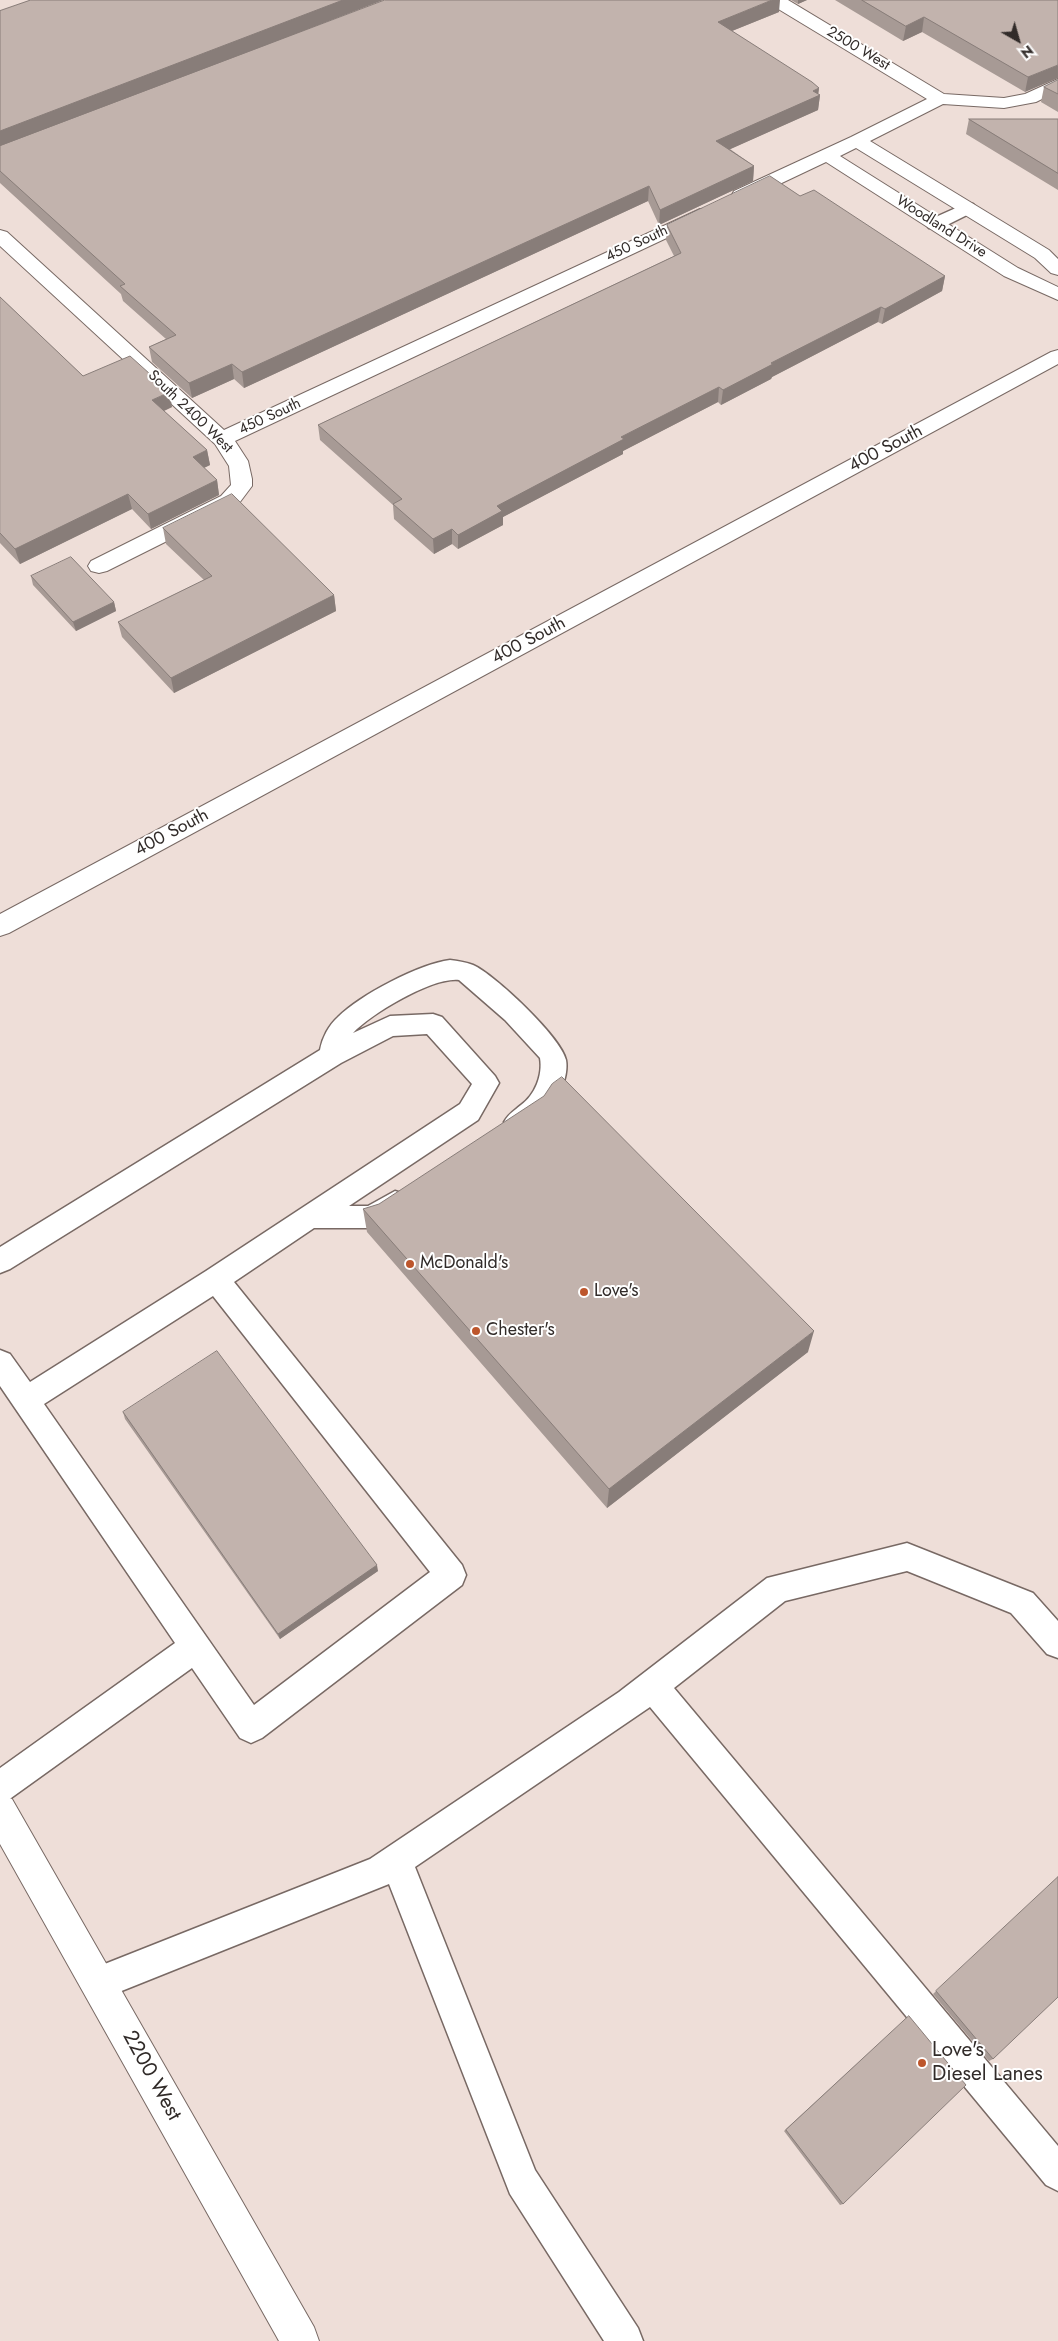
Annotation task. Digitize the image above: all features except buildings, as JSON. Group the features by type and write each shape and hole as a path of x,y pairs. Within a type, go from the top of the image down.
{"street":[{"name":"2500 West","path":"776,0 940,99"},
{"path":"940,99 1004,103 1030,98 1058,84"},
{"name":"450 South","path":"222,439 857,141 940,99"},
{"name":"Woodland Drive","path":"857,141 1042,254 1058,269"},
{"name":"Woodland Drive","path":"827,155 1011,272 1058,294"},
{"name":"South 2400 West","path":"0,236 222,439 232,451 240,468 241,486 234,496 99,566"},
{"name":"400 South","path":"0,926 1058,356"},
{"name":"2200 West","path":"0,1811 300,2341"}],"lane":[{"path":"935,224 967,208"},
{"path":"332,1056 334,1040 348,1021 398,990 432,975 450,970 465,972 491,991 543,1042 554,1058 552,1075 546,1091 534,1111 494,1137"},
{"path":"0,1262 332,1056 390,1026 432,1024 486,1083 469,1112 216,1279 9,1383 251,1727 451,1575 216,1279"},
{"path":"309,1217 372,1217 412,1191"},
{"path":"99,1983 381,1871 630,1703 778,1588 907,1557 1022,1604 1058,1642"},
{"path":"0,1787 195,1647"},
{"path":"652,1685 1058,2173"},
{"path":"396,1860 522,2182 624,2341"}],"place":[{"name":"McDonald's","path":"410,1264"},
{"name":"Love's","path":"584,1292"},
{"name":"Chester's","path":"476,1331"},
{"name":"Love's Diesel Lanes","path":"922,2063"}]}
